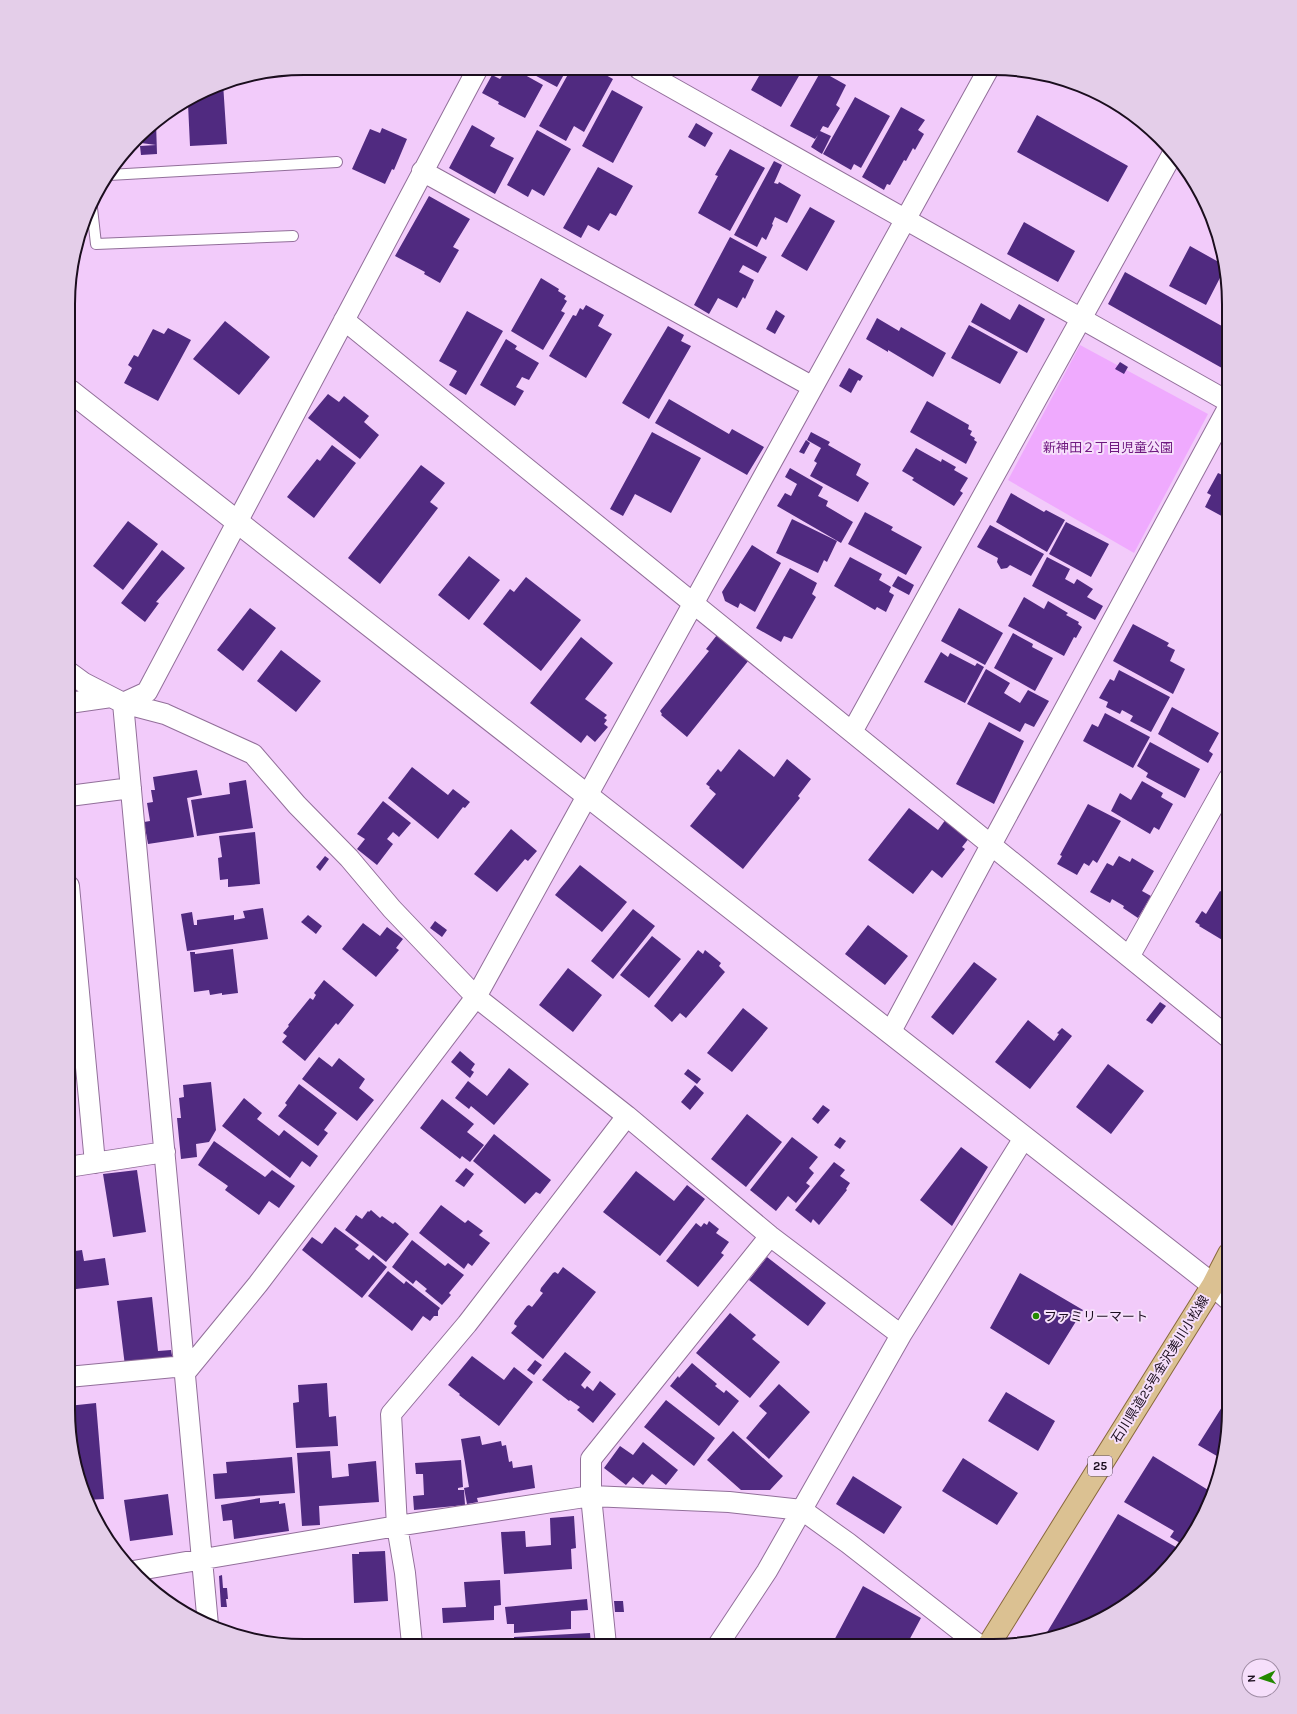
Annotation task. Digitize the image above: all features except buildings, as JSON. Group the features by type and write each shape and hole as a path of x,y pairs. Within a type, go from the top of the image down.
{"main road":[{"name":"石川県道25号金沢美川小松線","path":"993,1639 1221,1292"}],"street":[{"path":"75,703 117,700 147,692 422,170 474,75"},
{"path":"650,75 1222,398"},
{"path":"75,1377 185,1370 258,1284 476,997 985,75"},
{"path":"852,732 1170,159"},
{"path":"422,170 813,387"},
{"path":"344,320 1222,1032"},
{"path":"75,395 1221,1292"},
{"path":"890,1033 1222,419"},
{"path":"75,676 84,683 117,700 165,714 253,754 297,805 349,858 392,909 476,997 627,1116 770,1236 901,1335"},
{"path":"117,700 131,788 207,1617"},
{"path":"75,795 131,788"},
{"path":"1129,957 1222,791"},
{"path":"75,948 96,1163"},
{"path":"412,1639 406,1573 397,1526 391,1414 467,1324 627,1116"},
{"path":"722,1639 767,1571 901,1335 1024,1138"},
{"path":"75,1166 165,1152"},
{"path":"605,1639 591,1496 591,1458 770,1236"},
{"path":"140,1570 397,1526 591,1496 729,1502 802,1510 848,1543 971,1639"}],"lane":[{"path":"116,175 337,162"},
{"path":"93,215 96,244 293,236"}],"green space":[{"name":"新神田２丁目児童公園","path":"1080,345 1208,414 1134,553 1008,480"}],"place":[{"name":"ファミリーマート","path":"1036,1316"}]}
